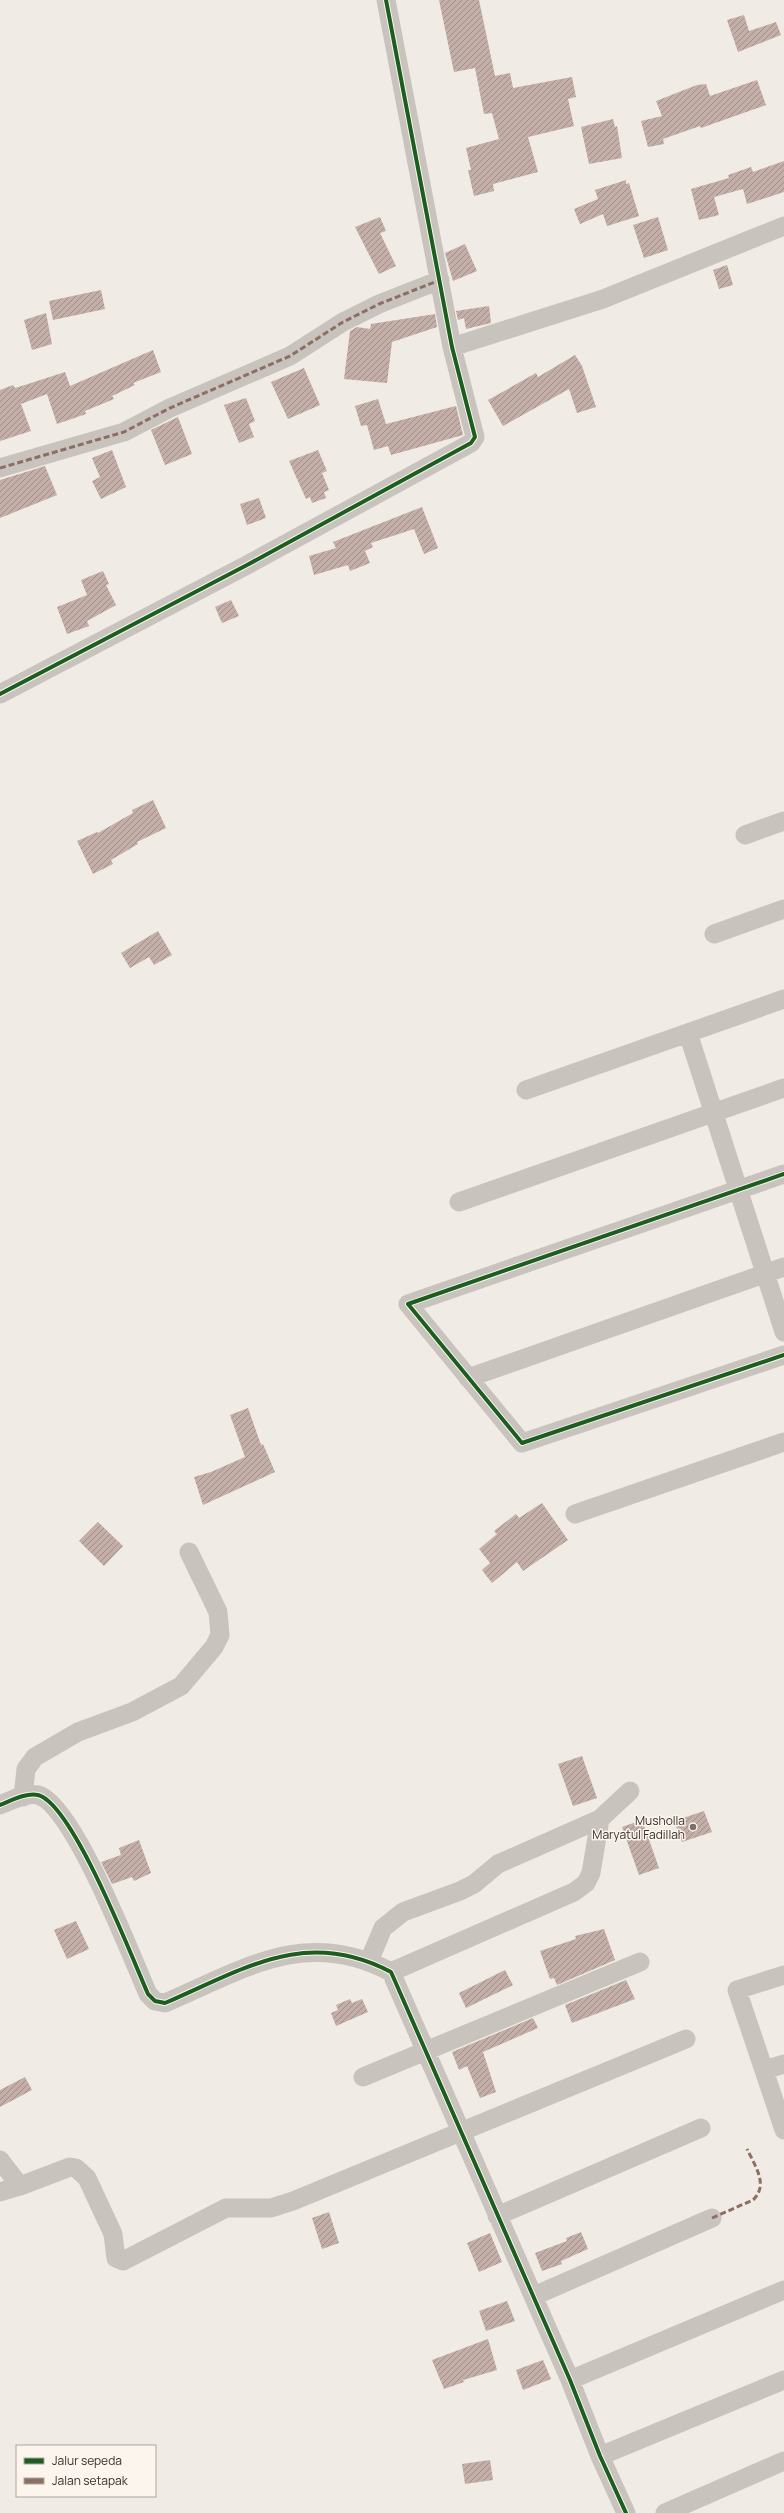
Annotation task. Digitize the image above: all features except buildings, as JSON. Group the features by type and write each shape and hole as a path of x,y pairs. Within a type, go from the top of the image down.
{"street":[{"path":"0,694 247,565 471,443 475,437 474,424 452,347 386,0"},
{"path":"452,347 603,299 784,226"},
{"path":"0,468 124,432 170,408 290,356 343,322 378,304 440,280"},
{"path":"745,835 784,821"},
{"path":"714,934 784,909"},
{"path":"526,1090 784,999"},
{"path":"688,1033 784,1332"},
{"path":"460,1202 784,1088"},
{"path":"784,1174 408,1304 522,1443 784,1355"},
{"path":"468,1378 784,1268"},
{"path":"576,1514 784,1442"},
{"path":"24,1797 26,1769 35,1757 78,1732 132,1712 181,1686 214,1647 220,1634 218,1612 190,1552"},
{"path":"369,1961 383,1928 394,1918 404,1912 460,1891 474,1884 498,1864 600,1819 630,1791"},
{"path":"0,1805 24,1797 37,1795 50,1802 60,1813 96,1874 148,1994 155,2001 165,2003 254,1964 286,1954 326,1951 369,1961 391,1972 497,2216 534,2296 570,2380 600,2456 626,2513"},
{"path":"391,1972 574,1892 586,1883 591,1873 600,1819"},
{"path":"363,2077 426,2053 640,1962"},
{"path":"784,1975 737,1990 784,2130"},
{"path":"0,2192 70,2167 76,2168 87,2178 114,2234 116,2258 123,2261 226,2208 271,2208 293,2201 686,2039"},
{"path":"764,2070 784,2064"},
{"path":"497,2216 701,2128"},
{"path":"0,2160 20,2186"},
{"path":"534,2296 712,2218"},
{"path":"570,2380 784,2290"},
{"path":"600,2456 784,2380"},
{"path":"665,2513 784,2461"}],"marked path":[{"path":"0,468 124,432 170,408 290,356 343,322 379,304 440,280"},
{"path":"712,2218 753,2200 758,2194 760,2188 759,2175 747,2149"}],"cycle path":[{"path":"0,694 247,565 471,443 475,437 452,347 386,0"},
{"path":"784,1174 408,1304 522,1443 784,1355"},
{"path":"0,1805 19,1797 34,1794 38,1795 52,1805 68,1825 100,1884 148,1994 155,2001 165,2003 249,1966 276,1958 303,1953 331,1953 360,1959 391,1972 570,2380 600,2456 626,2513"}],"place":[{"name":"Musholla Maryatul Fadillah","path":"693,1827"}]}
